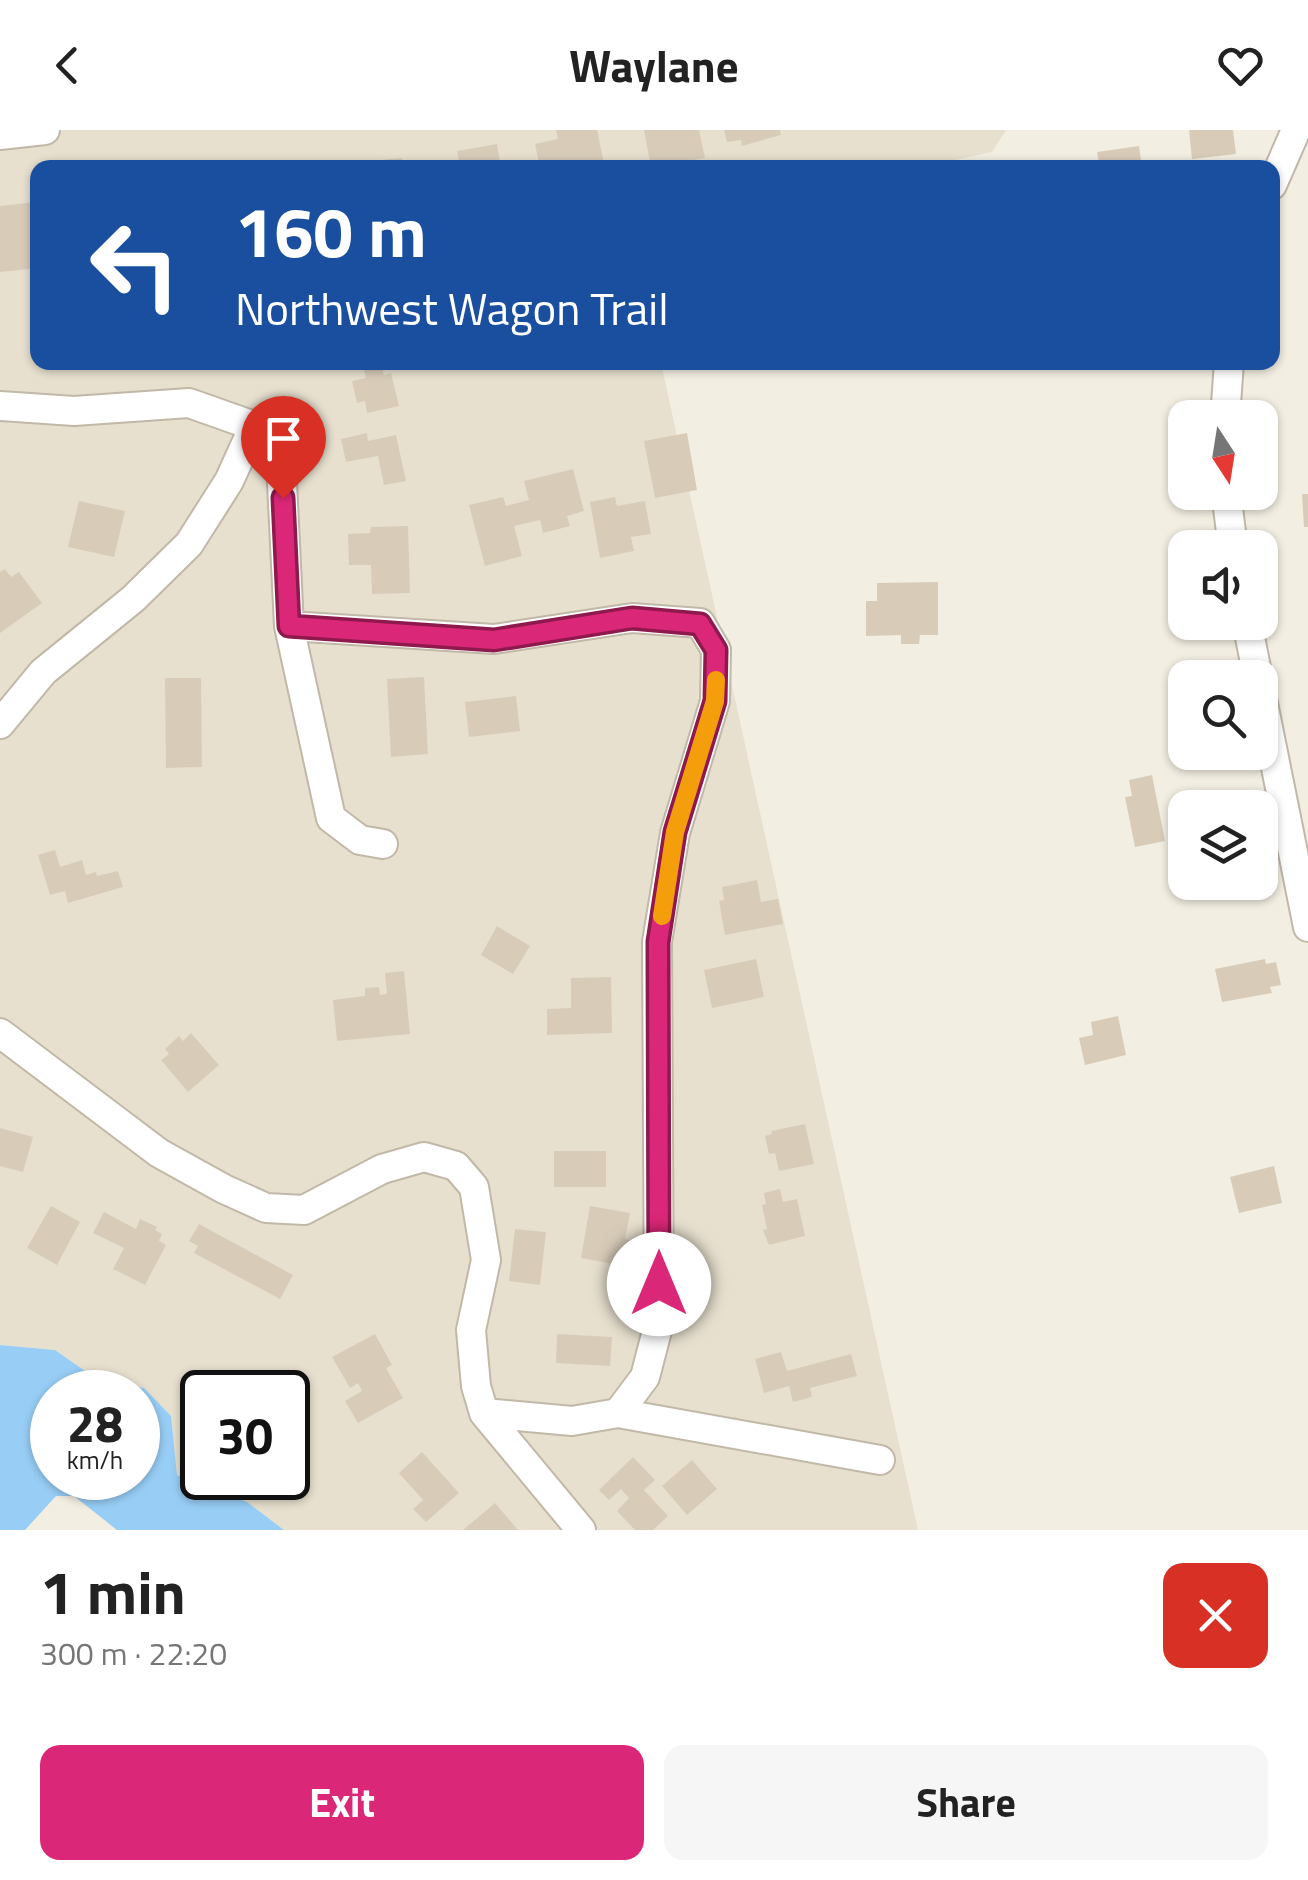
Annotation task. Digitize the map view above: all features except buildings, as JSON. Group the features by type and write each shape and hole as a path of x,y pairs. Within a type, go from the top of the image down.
{"street":[{"path":"0,136 45,130"},
{"path":"1280,167 1296,130"},
{"path":"1226,400 1228,370"},
{"path":"0,406 74,411 189,404 254,426 282,462 289,626 331,818 360,840 383,844"},
{"path":"0,724 43,672 132,599 188,544 230,481 254,426"},
{"path":"289,626 494,640 632,618 700,624 716,650 715,701 675,832 658,942 659,1323 646,1377 618,1413"},
{"path":"1276,770 1308,927"},
{"path":"0,1033 158,1153 224,1190 266,1208 304,1210 382,1168 424,1157 456,1166 474,1187 486,1260 471,1330 476,1386 484,1413 581,1530"},
{"path":"484,1413 572,1421 618,1413 880,1460"}],"shaded area":[{"path":"0,130 1006,130 992,152 954,160 30,160 30,370 663,370 918,1530 284,1530 242,1500 310,1500 310,1370 180,1370 180,1476 171,1416 160,1405 160,1370 84,1370 55,1350 0,1345"}],"water":[{"path":"0,1345 55,1350 84,1370 30,1370 30,1500 52,1500 25,1530 0,1530"},
{"path":"160,1405 171,1416 180,1500 242,1500 284,1530 117,1530 79,1500 160,1500"}],"slow traffic":[{"path":"662,916 675,832 715,701 716,680"}],"route":[{"path":"283,498 289,626 494,640 632,618 700,624 716,650 715,701 675,832 658,942 659,1284"}]}
